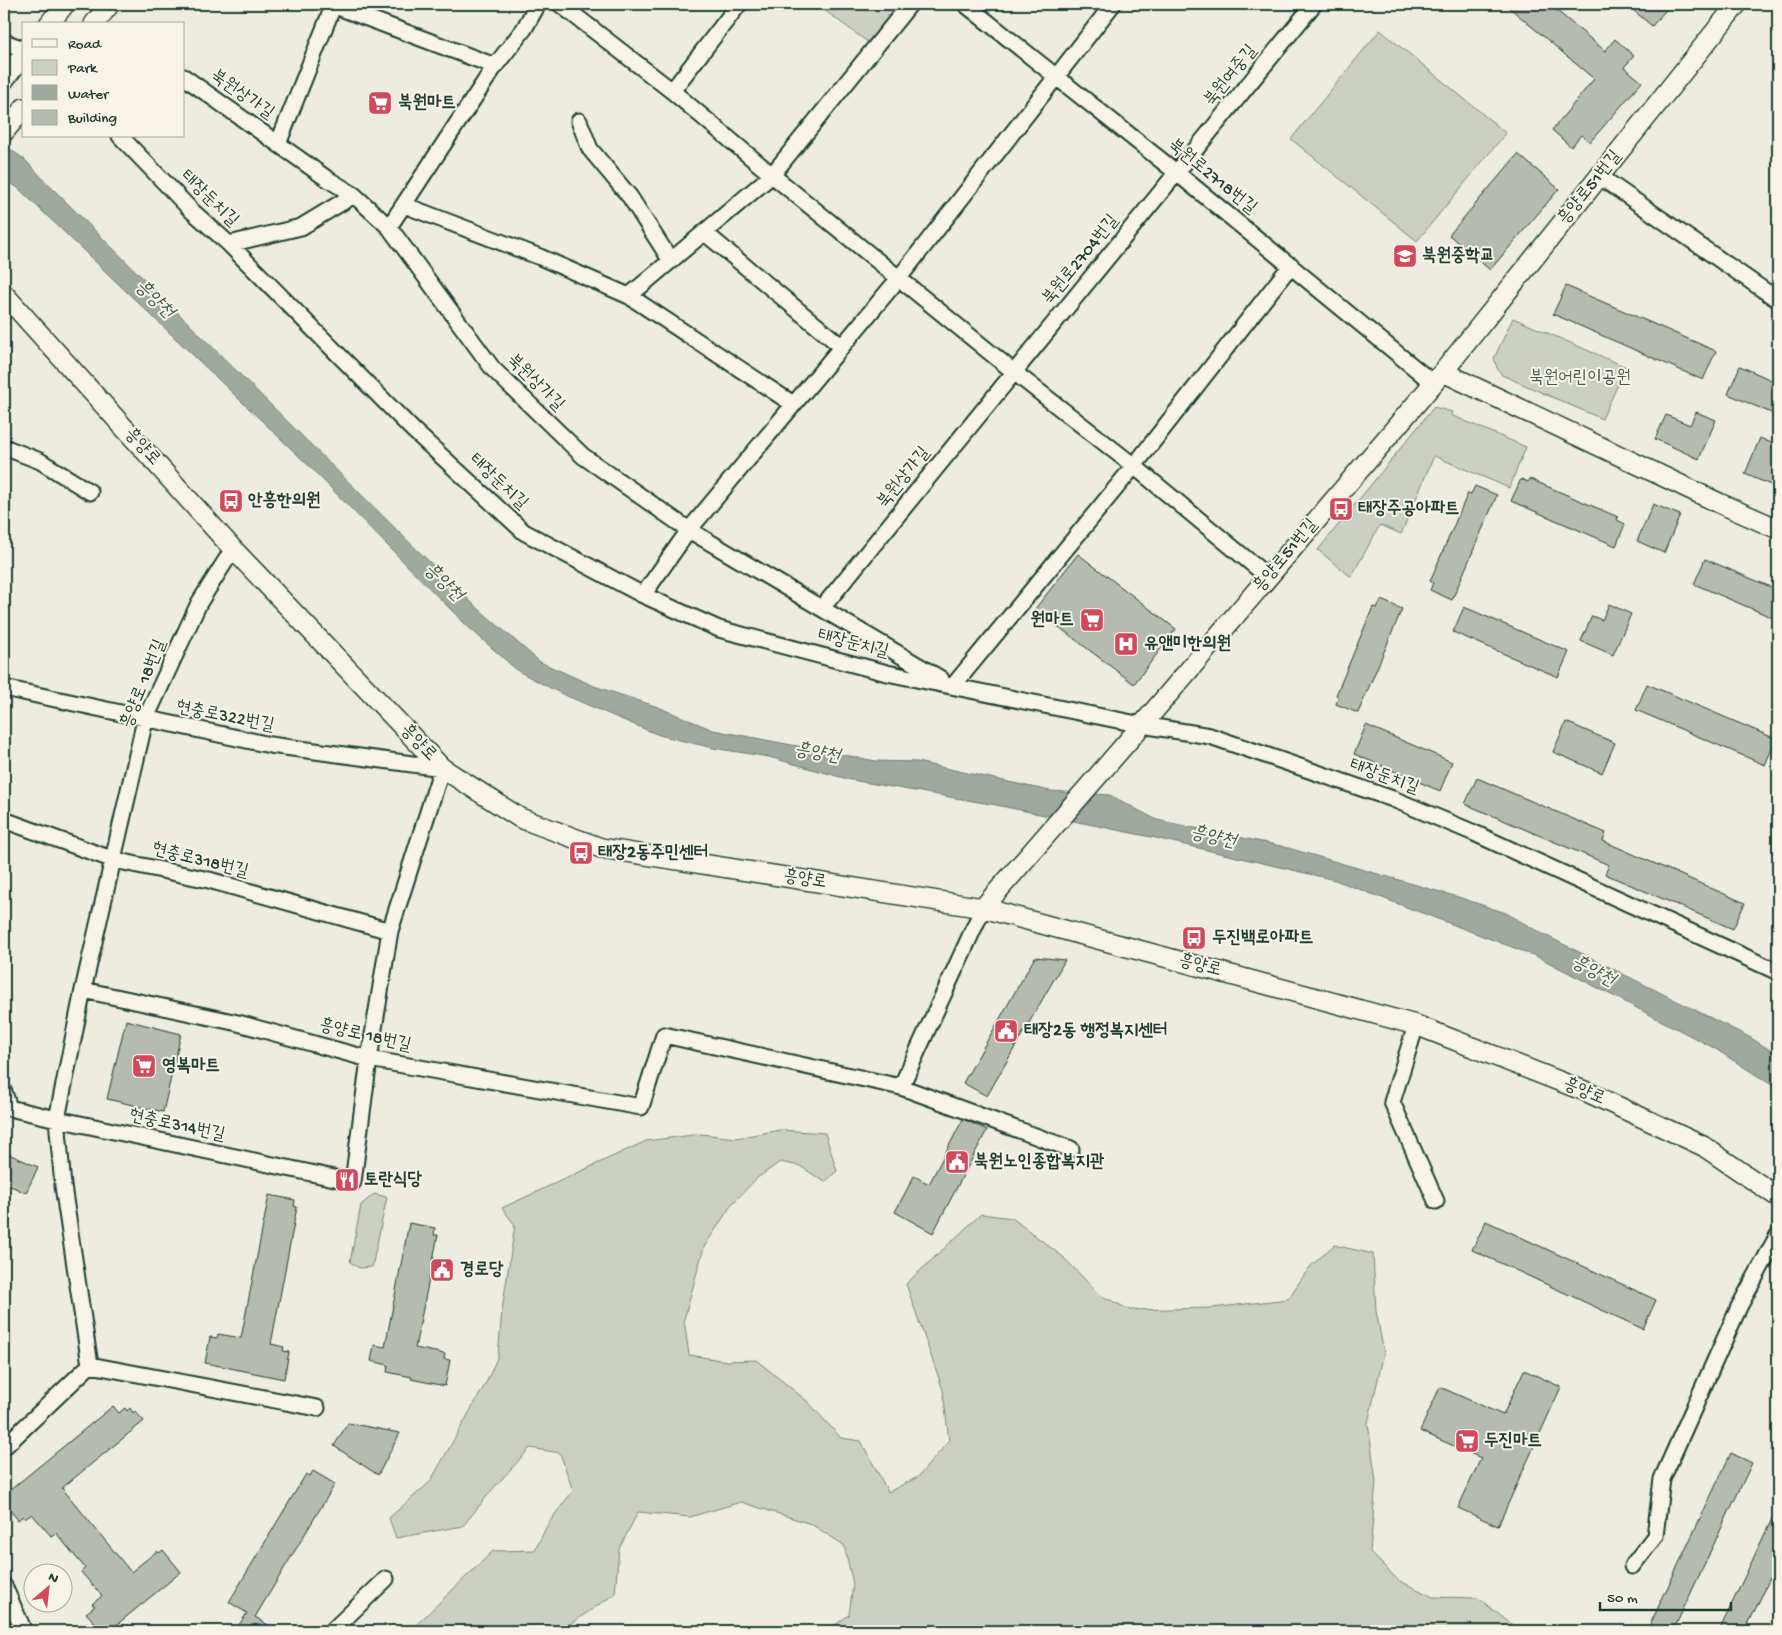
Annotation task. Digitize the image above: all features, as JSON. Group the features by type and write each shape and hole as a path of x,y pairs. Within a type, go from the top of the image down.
{"street":[{"path":"51,22 65,4"},
{"name":"북원상가길","path":"278,144 332,4 495,66"},
{"path":"389,227 495,66 524,29 538,4"},
{"path":"560,4 672,91 772,175 1014,372 1134,466 1268,577"},
{"path":"672,91 738,4"},
{"path":"629,296 772,175 910,4"},
{"name":"북원로2718번길","path":"965,4 1291,265 1438,378"},
{"path":"643,596 689,530 899,278 1113,4"},
{"name":"북원여중길","path":"1177,172 1314,4"},
{"name":"흥양로51번길","path":"983,908 1130,740 1438,378 1737,4"},
{"path":"4,42 22,48"},
{"path":"4,80 22,57"},
{"name":"북원상가길","path":"185,78 354,195 389,227 493,369 583,456 689,530 954,686"},
{"path":"4,132 22,110"},
{"path":"579,120 590,149 630,197 671,261"},
{"name":"태장둔치길","path":"122,138 191,210 229,244 414,430 524,532 643,596 719,629 887,672 1142,725 1210,736 1394,799 1472,832 1778,972"},
{"name":"북원로2704번길","path":"1014,372 1177,172"},
{"path":"1599,176 1778,300"},
{"path":"229,244 302,226 354,195"},
{"path":"404,205 540,257 629,296 793,404"},
{"path":"705,233 842,346"},
{"path":"954,686 1134,466 1291,265"},
{"name":"흥양로","path":"4,294 233,549 442,768 520,818 601,848 983,908 1416,1024 1587,1092 1703,1146 1778,1197"},
{"name":"북원상가길","path":"822,608 1014,372"},
{"path":"1438,378 1778,529"},
{"path":"4,447 40,461 90,492"},
{"name":"흥양로 18번길","path":"90,1365 63,1186 57,1120 83,990 145,720 199,603 233,549"},
{"name":"현충로322번길","path":"4,688 145,720 270,745 442,768"},
{"path":"369,1059 390,931 442,768"},
{"name":"현충로318번길","path":"4,820 114,860 209,880 390,931"},
{"path":"983,908 901,1087 1071,1149"},
{"name":"흥양로 18번길","path":"83,990 238,1023 369,1059 641,1107 664,1035 901,1087"},
{"path":"1416,1024 1392,1102 1436,1201"},
{"name":"현충로314번길","path":"4,1092 9,1108 57,1120 353,1182 369,1059"},
{"path":"1632,1566 1655,1536 1662,1479 1739,1307 1778,1235"},
{"path":"4,1447 90,1365 318,1408"},
{"path":"332,1631 386,1579"},
{"path":"4,1586 24,1631"}],"green space":[{"path":"816,4 899,4 869,43"},
{"path":"1380,30 1506,133 1417,241 1291,139"},
{"name":"북원어린이공원","path":"1513,318 1626,367 1602,419 1502,375 1497,368 1494,358"},
{"path":"1434,407 1452,412 1451,415 1526,447 1509,488 1434,456 1401,534 1380,525 1351,577 1318,550"},
{"path":"780,1130 825,1133 837,1171 825,1182 800,1166 780,1162 757,1178 732,1204 704,1247 684,1319 689,1355 727,1361 756,1360 807,1401 841,1438 861,1441 888,1492 918,1477 949,1441 943,1390 906,1284 981,1214 1012,1218 1063,1257 1100,1295 1130,1310 1212,1308 1288,1299 1309,1268 1334,1245 1373,1254 1376,1311 1384,1353 1368,1423 1376,1482 1370,1552 1398,1580 1433,1597 1478,1598 1520,1631 827,1631 849,1615 853,1584 844,1545 811,1524 741,1502 690,1517 638,1512 619,1549 615,1594 570,1624 532,1629 489,1626 481,1631 415,1631 414,1627 493,1551 535,1550 549,1522 573,1491 560,1453 530,1448 491,1491 463,1526 396,1538 389,1518 430,1482 487,1381 498,1356 502,1310 515,1225 502,1208 646,1141 701,1134 736,1138"},
{"path":"374,1194 387,1197 372,1267 359,1268 350,1262 361,1205"}],"water":[{"name":"흥양천","path":"4,145 24,159 472,603 540,662 594,686 658,707 713,730 876,761 917,762 1050,791 1110,795 1157,820 1281,846 1458,897 1506,913 1539,932 1751,1038 1778,1055 1778,1089 1714,1048 1538,957 1335,880 1151,837 996,805 851,780 769,757 713,748 659,735 560,693 518,671 466,625 306,463 18,188 4,179"}],"building":[{"path":"1505,4 1549,4 1605,51 1615,39 1634,56 1624,67 1642,82 1590,142 1581,135 1571,147 1552,130 1594,79"},
{"path":"1626,4 1671,4 1652,26"},
{"path":"1518,154 1559,189 1490,270 1449,235"},
{"path":"1566,286 1716,351 1703,380 1553,314"},
{"path":"1740,366 1778,383 1778,416 1728,394"},
{"path":"1696,412 1716,420 1699,459 1655,439 1666,415 1690,425"},
{"path":"1760,438 1778,446 1778,488 1745,474"},
{"path":"1521,479 1528,482 1530,479 1618,517 1617,520 1625,524 1616,546 1511,501"},
{"path":"1475,486 1497,495 1452,600 1430,590 1433,583 1430,581 1468,493 1471,494"},
{"path":"1653,504 1680,515 1664,553 1637,541"},
{"path":"1078,554 1176,629 1134,684 1035,609"},
{"path":"1705,559 1778,590 1778,620 1694,584"},
{"path":"1381,600 1402,609 1358,713 1336,704 1339,697 1336,695 1373,607 1377,608"},
{"path":"1609,604 1631,614 1613,655 1581,641 1592,616 1602,620"},
{"path":"1464,607 1569,652 1558,677 1453,632"},
{"path":"1647,684 1776,739 1765,765 1636,710"},
{"path":"1566,722 1615,743 1602,773 1553,752"},
{"path":"1366,725 1452,762 1440,791 1354,754"},
{"path":"1477,778 1606,833 1603,841 1745,903 1733,929 1605,874 1609,865 1465,804"},
{"path":"1035,957 1065,960 987,1096 963,1083"},
{"name":"영복마트","path":"126,1020 181,1034 163,1112 107,1099"},
{"path":"963,1119 987,1130 933,1233 895,1212 914,1176 929,1184"},
{"path":"4,1152 38,1167 26,1193 4,1183"},
{"path":"269,1195 295,1200 294,1206 297,1207 271,1344 284,1347 283,1351 289,1352 284,1379 205,1363 210,1337 217,1338 218,1334 241,1338"},
{"path":"1486,1221 1656,1300 1643,1329 1472,1250"},
{"path":"409,1223 435,1228 434,1235 438,1235 415,1348 445,1354 444,1359 450,1360 445,1386 387,1372 388,1365 371,1361 374,1345 385,1347"},
{"path":"1524,1370 1561,1387 1498,1526 1458,1508 1481,1458 1420,1431 1440,1387 1503,1415"},
{"path":"113,1406 119,1413 125,1408 127,1411 130,1408 133,1413 135,1411 144,1421 62,1488 131,1572 157,1551 159,1553 163,1550 181,1572 109,1631 102,1631 86,1613 95,1606 92,1604 102,1596 81,1572 85,1568 56,1533 51,1536 32,1514 25,1519 23,1516 18,1520 4,1503 4,1495"},
{"path":"348,1423 400,1433 378,1475 334,1446"},
{"path":"1731,1453 1752,1463 1673,1631 1647,1631"},
{"path":"313,1471 335,1484 255,1617 278,1631 235,1631 247,1613 229,1602 306,1474 310,1476"},
{"path":"1778,1506 1778,1561 1745,1631 1719,1631"}],"place":[{"name":"북원마트","path":"380,103"},
{"name":"북원중학교","path":"1405,256"},
{"name":"안흥한의원","path":"231,501"},
{"name":"태장주공아파트","path":"1341,509"},
{"name":"원마트","path":"1092,620"},
{"name":"유앤미한의원","path":"1126,644"},
{"name":"태장2동주민센터","path":"581,853"},
{"name":"두진백로아파트","path":"1194,938"},
{"name":"태장2동 행정복지센터","path":"1006,1031"},
{"name":"영복마트","path":"144,1066"},
{"name":"북원노인종합복지관","path":"957,1162"},
{"name":"토란식당","path":"347,1180"},
{"name":"경로당","path":"442,1270"},
{"name":"두진마트","path":"1467,1441"}]}
